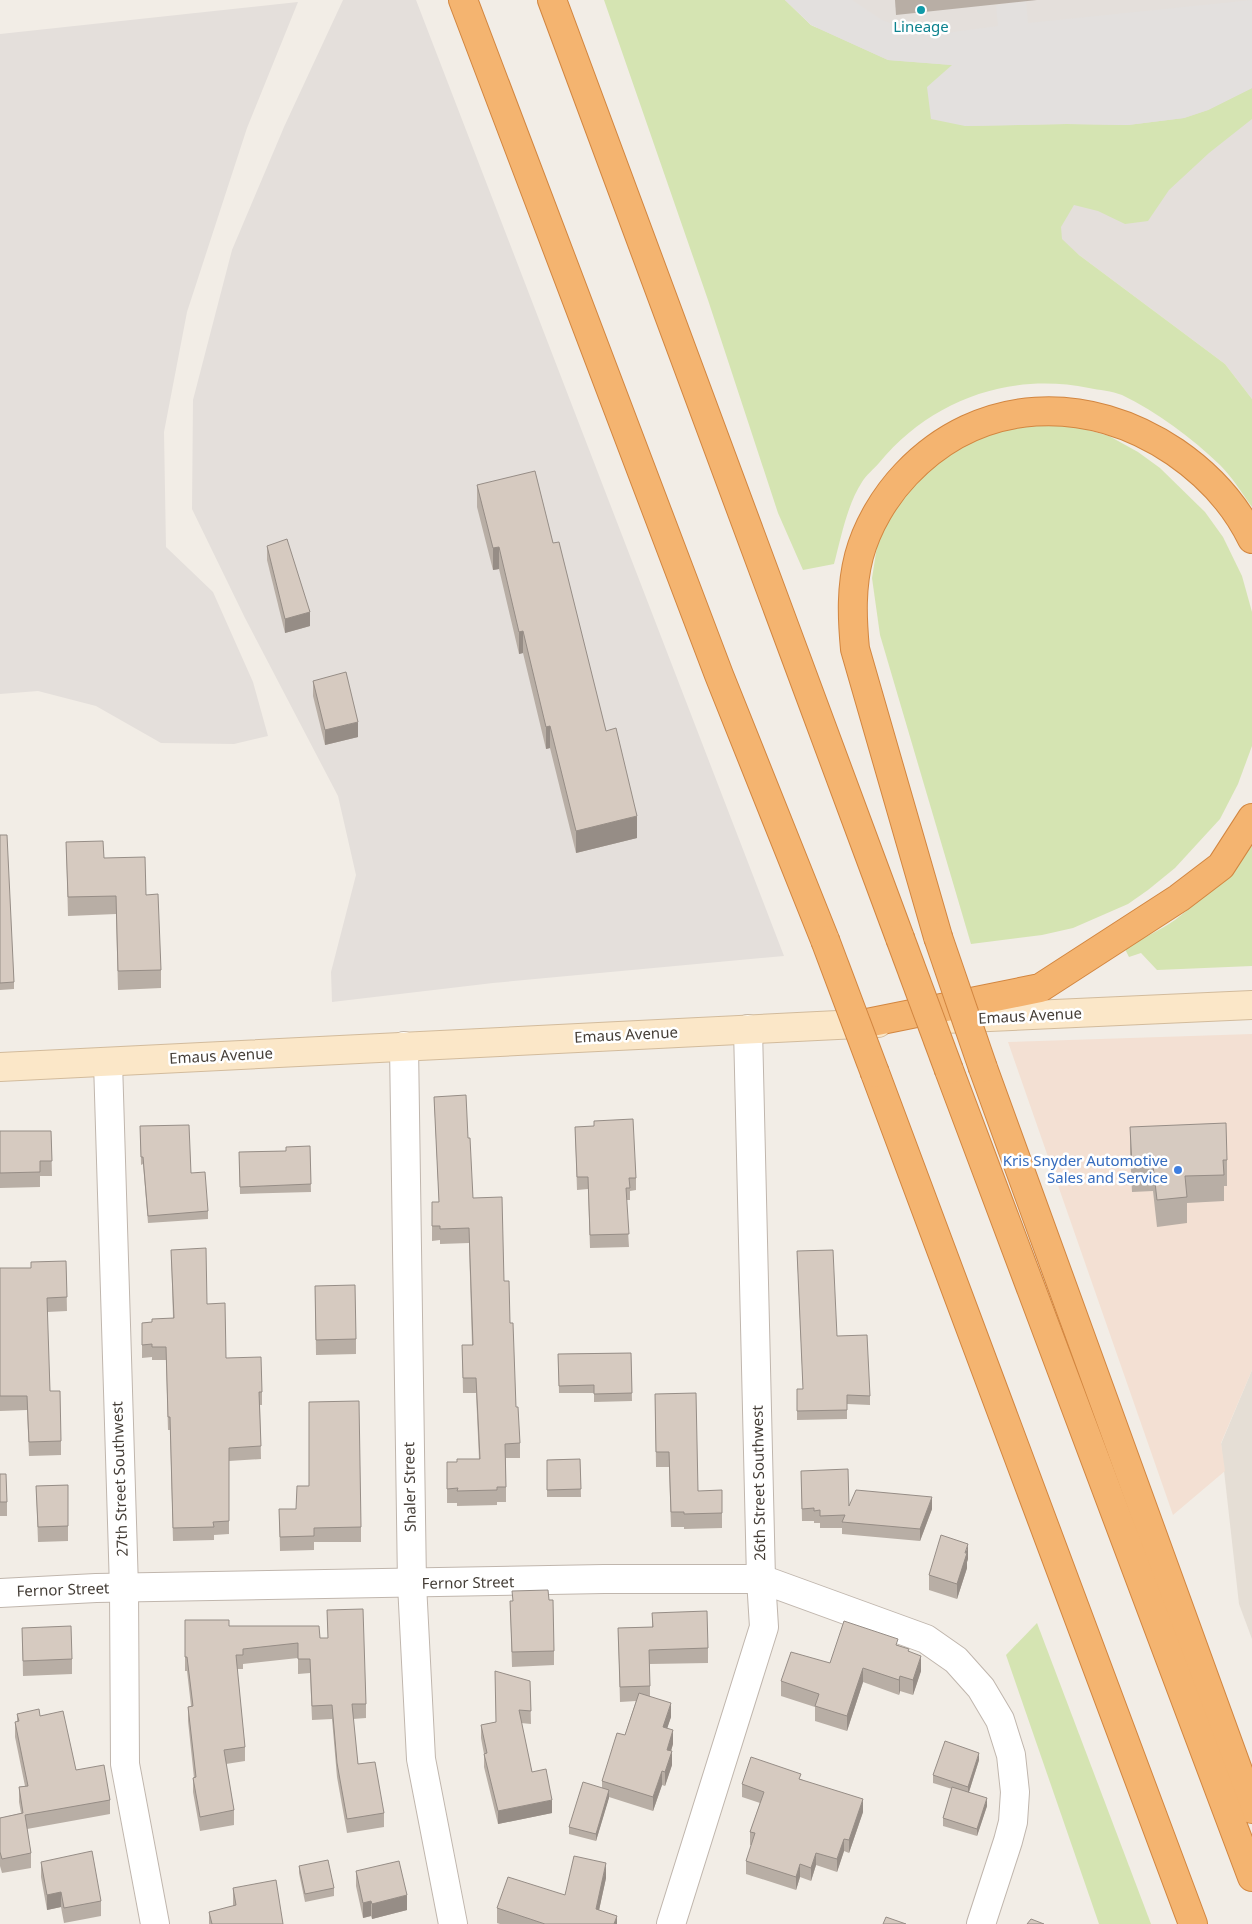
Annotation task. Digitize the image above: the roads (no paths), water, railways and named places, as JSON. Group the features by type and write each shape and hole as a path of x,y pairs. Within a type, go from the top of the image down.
{"highway":[{"path":"463,0 719,675 825,940 1193,1924"},
{"path":"552,0 949,1070 1252,1878"},
{"path":"1252,539 1235,510 1208,479 1190,463 1150,437 1120,424 1081,414 1041,411 1009,414 976,425 945,440 918,461 894,486 872,522 860,554 853,588 852,615 855,649 938,937 983,1068 1252,1809"},
{"path":"867,1023 1040,988 1179,898 1221,866 1252,818"}],"main road":[{"name":"Emaus Avenue","path":"0,1067 1252,1005"}],"street":[{"name":"26th Street Southwest","path":"671,1924 764,1628 761,1579 748,1029"},
{"name":"Shaler Street","path":"404,1046 412,1584 421,1759 453,1924"},
{"name":"27th Street Southwest","path":"108,1062 124,1588 125,1764 155,1924"},
{"name":"Fernor Street","path":"0,1593 124,1588 604,1579 761,1579 926,1639 956,1660 981,1688 1000,1720 1011,1755 1015,1792 1012,1822 981,1924"}],"place":[{"name":"Lineage","path":"921,10"},
{"name":"Kris Snyder Automotive Sales and Service","path":"1178,1170"}]}
